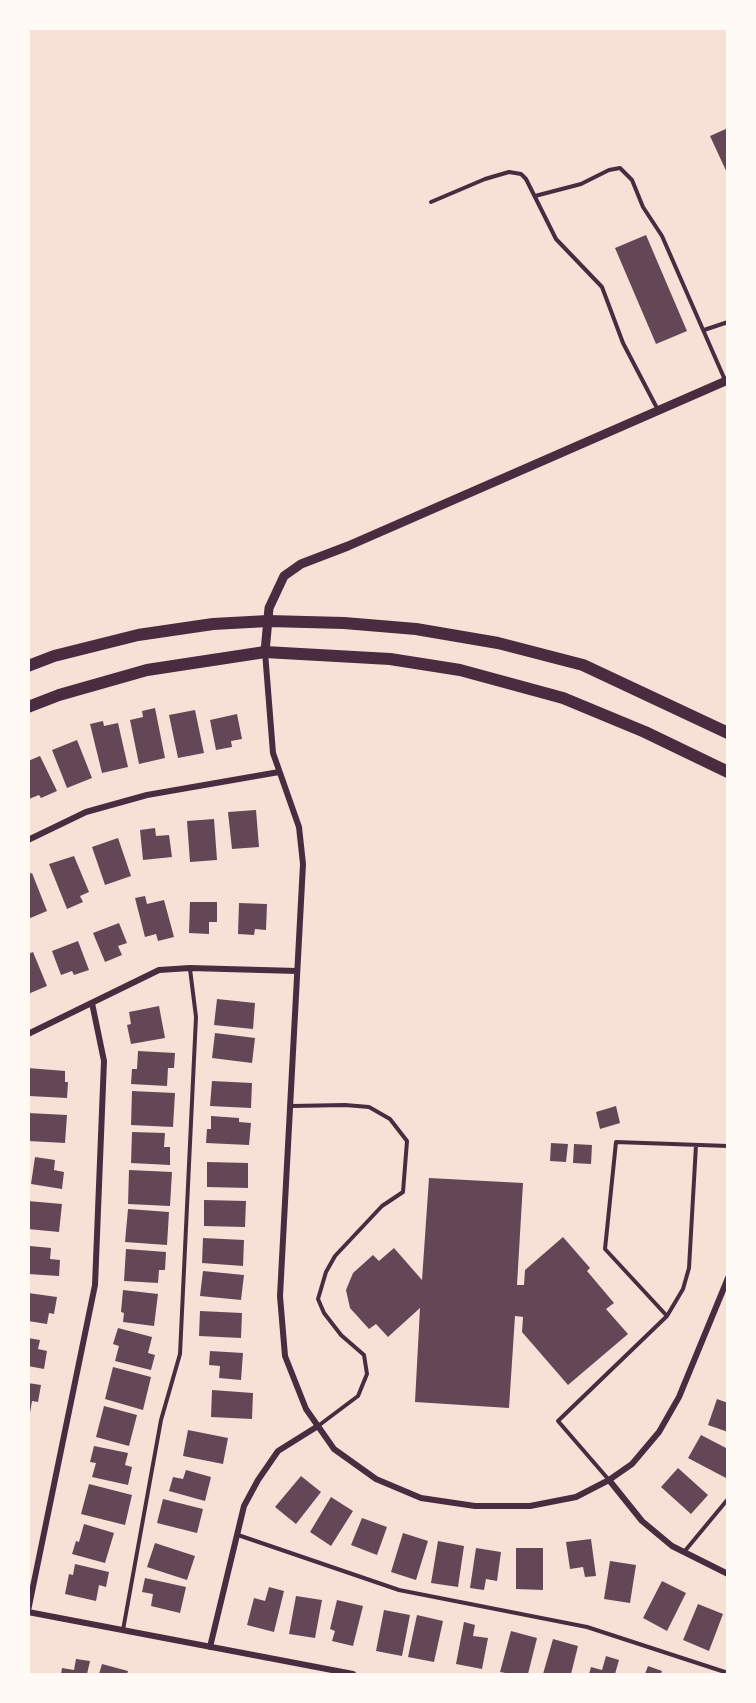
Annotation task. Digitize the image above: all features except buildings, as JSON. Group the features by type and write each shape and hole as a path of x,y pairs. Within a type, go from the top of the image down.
{"main road":[{"path":"28,666 54,656 138,635 213,624 268,621 344,623 416,629 498,643 583,665 728,733"},
{"path":"28,708 59,695 147,670 265,652 390,659 460,670 563,698 645,732 728,771"}],"street":[{"path":"726,381 348,546 301,564 284,576 269,608 265,652 273,753 299,827 303,864 280,1296 285,1356 306,1409 334,1449 376,1479 421,1498 475,1506 530,1506 576,1497 609,1480 632,1464 659,1432 679,1397 728,1278"},
{"path":"28,840 86,812 147,795 279,771"},
{"path":"28,1034 159,970 190,968 297,971"},
{"path":"92,1003 104,1061 95,1285 28,1612 353,1674"},
{"path":"210,1647 244,1506 278,1451 318,1426"},
{"path":"609,1480 642,1521 672,1546 728,1574"}],"lane":[{"path":"534,196 580,184 609,170 620,168 632,180 643,207 662,236 726,381"},
{"path":"431,202 484,179 509,172 521,174 526,179 556,239 602,287 623,343 658,410"},
{"path":"704,330 728,322"},
{"path":"123,1630 161,1420 180,1354 196,1017 190,968"},
{"path":"290,1106 369,1107 390,1119 407,1141 402,1192 382,1206 334,1256 326,1272 318,1299 324,1313 341,1335 364,1355 367,1374 358,1396 318,1426"},
{"path":"667,1316 605,1249 616,1142 728,1146"},
{"path":"609,1480 558,1420 667,1316 683,1289 689,1268 696,1145"},
{"path":"683,1552 728,1499"},
{"path":"238,1535 399,1590 586,1627 728,1673"}]}
